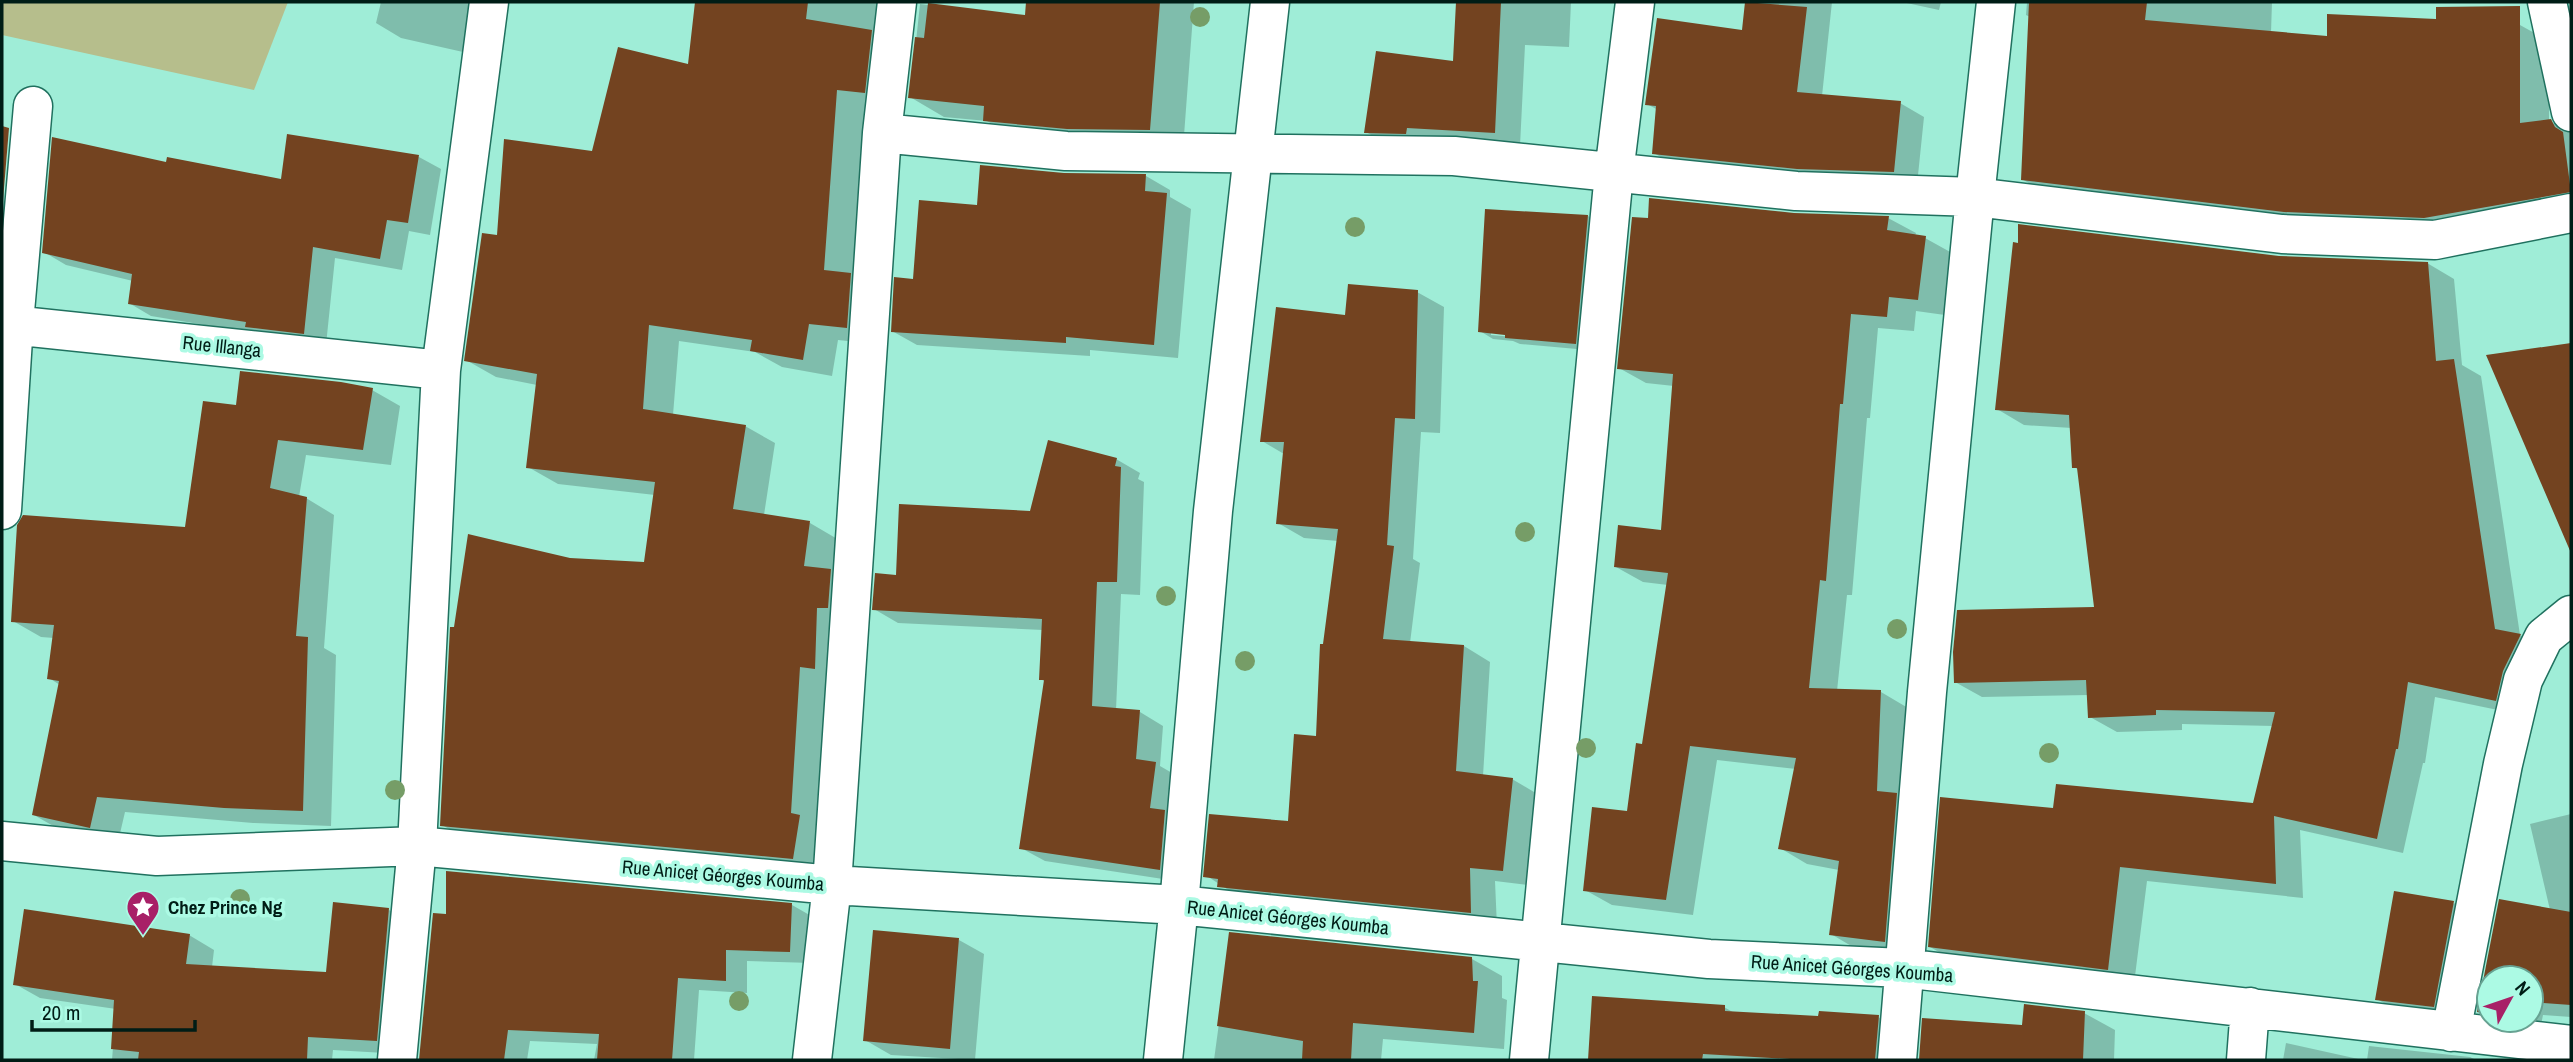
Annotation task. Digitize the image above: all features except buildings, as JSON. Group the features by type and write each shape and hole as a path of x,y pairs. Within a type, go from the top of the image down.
{"street":[{"path":"397,1060 417,846 441,370 489,2"},
{"path":"812,1060 832,886 882,133 897,2"},
{"path":"1163,1060 1213,511 1269,2"},
{"path":"1529,1060 1615,173 1635,2"},
{"path":"1897,1060 1903,968 1975,197 1996,2"},
{"path":"2547,2 2571,111"},
{"path":"2,510 8,324 33,106"},
{"path":"882,133 1066,151 1454,156 1796,191 1975,197 2281,233 2435,240 2571,213"},
{"name":"Rue Illanga","path":"8,324 441,370"},
{"path":"2451,1032 2503,764 2523,680 2544,637 2571,615"},
{"name":"Rue Anicet Géorges Koumba","path":"2,841 157,856 417,846 832,886 1179,905 1709,959 1903,968 2571,1045"},
{"path":"2246,1060 2250,1007"}],"green space":[{"path":"2,2 288,2 254,90 2,35"}],"place":[{"name":"Chez Prince Ng","path":"143,937"}]}
